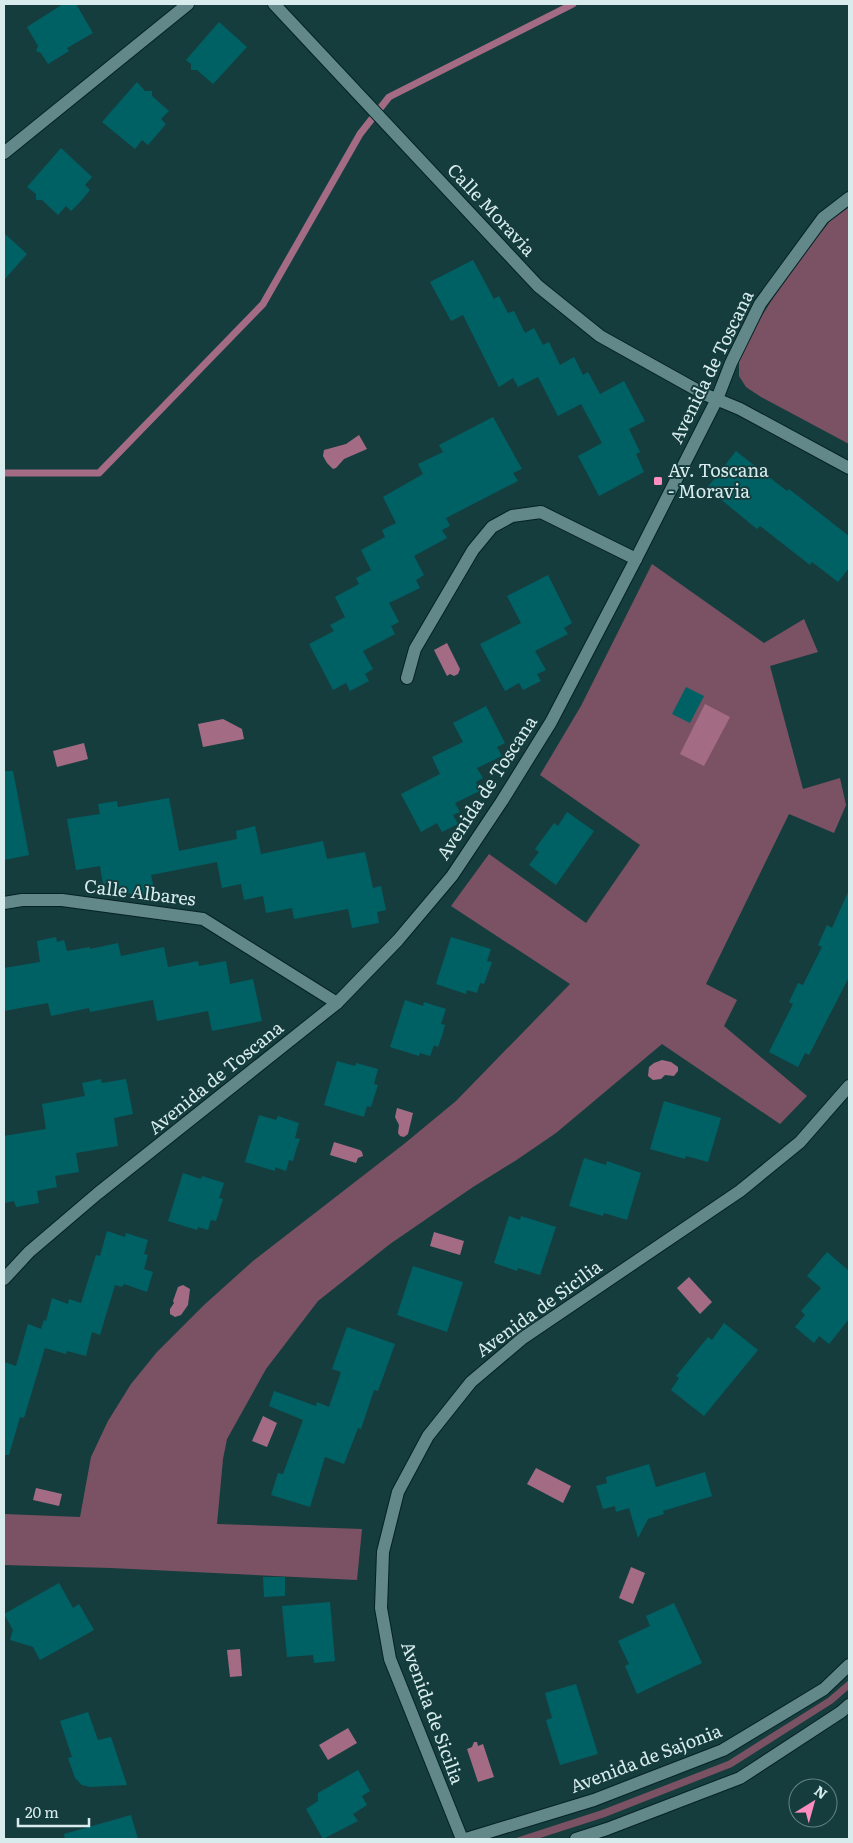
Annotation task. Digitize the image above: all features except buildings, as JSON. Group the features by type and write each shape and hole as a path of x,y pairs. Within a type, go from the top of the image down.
{"street":[{"path":"4,153 188,4"},
{"name":"Calle Moravia","path":"274,4 538,286 600,336 849,468"},
{"name":"Avenida de Toscana","path":"4,1279 29,1252 97,1194 337,1004 398,940 452,876 551,722 717,399 732,362 760,304 823,218 849,198"},
{"path":"407,678 415,649 473,550 492,527 512,516 541,512 636,559"},
{"name":"Calle Albares","path":"4,903 22,900 62,900 203,919 337,1004"},
{"name":"Avenida de Sicilia","path":"464,1839 390,1659 381,1608 383,1552 398,1492 428,1436 471,1382 523,1338 740,1191 800,1142 849,1086"},
{"name":"Avenida de Sajonia","path":"464,1839 594,1800 723,1750 824,1689 849,1665"},
{"path":"576,1839 608,1829 740,1778 849,1705"}],"shaded area":[{"path":"849,207 849,444 746,387 739,376 739,360 761,317 785,279 830,221"},
{"path":"359,435 367,449 344,459 333,469 323,456 324,450 346,444"},
{"path":"652,564 764,643 804,619 818,652 770,666 803,789 840,778 846,805 834,833 789,814 706,984 737,1000 724,1026 807,1096 780,1124 662,1044 556,1133 390,1244 318,1301 266,1369 227,1439 223,1459 217,1524 362,1529 357,1580 111,1568 4,1565 4,1514 80,1517 91,1457 108,1421 131,1384 157,1352 204,1305 253,1261 404,1144 456,1101 570,984 451,906 489,854 586,923 640,845 540,775 581,706"},
{"path":"447,643 460,669 458,674 454,676 450,674 447,676 434,650"},
{"path":"705,704 730,717 704,766 680,754"},
{"path":"223,719 242,729 244,739 203,747 198,724"},
{"path":"84,743 88,759 57,767 53,751"},
{"path":"662,1060 671,1062 678,1067 678,1071 674,1076 665,1075 661,1079 653,1080 648,1076 649,1067"},
{"path":"397,1108 413,1113 408,1134 404,1137 398,1133 399,1125 395,1117"},
{"path":"334,1142 360,1150 363,1156 358,1158 356,1163 330,1155"},
{"path":"434,1232 464,1241 460,1255 430,1246"},
{"path":"689,1277 712,1302 700,1314 677,1288"},
{"path":"183,1285 190,1289 188,1305 181,1315 175,1317 170,1314 170,1309 174,1303 178,1287"},
{"path":"263,1416 277,1423 267,1447 252,1441"},
{"path":"536,1468 571,1486 563,1503 527,1484"},
{"path":"36,1488 62,1494 59,1506 33,1500"},
{"path":"631,1567 645,1573 633,1604 619,1598"},
{"path":"240,1649 242,1676 230,1677 227,1650"},
{"path":"849,1680 849,1689 833,1703 732,1767 605,1817 537,1839 513,1839 602,1810 728,1761 828,1698"},
{"path":"348,1728 357,1743 328,1760 319,1745"},
{"path":"474,1742 477,1742 478,1746 483,1744 494,1777 478,1782 467,1749 472,1747"}],"waterway":[{"path":"4,473 99,473 263,304 360,134 389,97 573,4"}],"place":[{"name":"Av. Toscana - Moravia","path":"658,481"}]}
